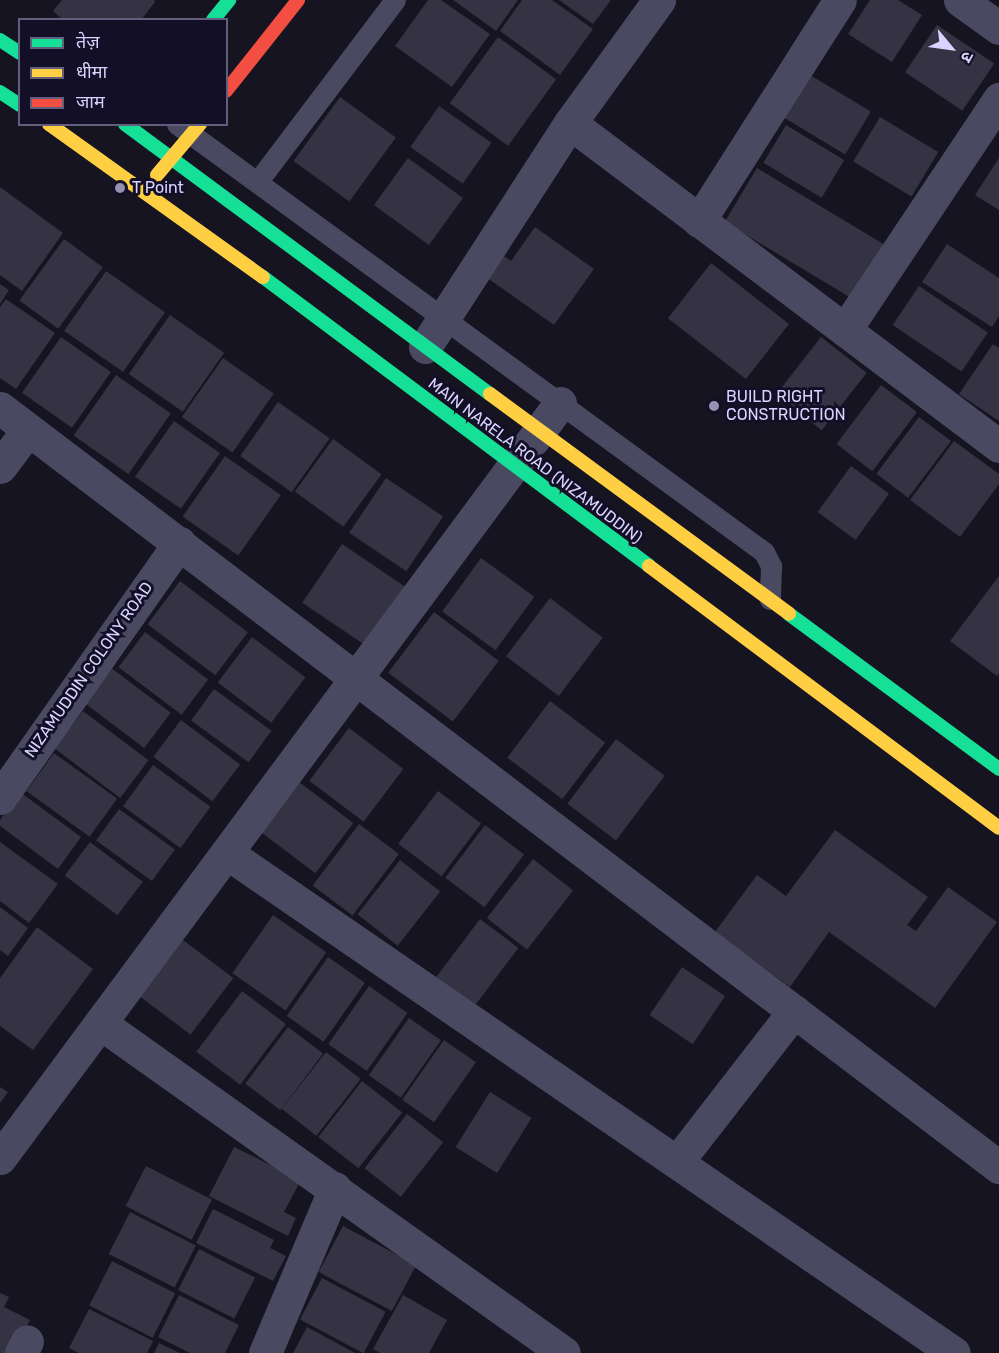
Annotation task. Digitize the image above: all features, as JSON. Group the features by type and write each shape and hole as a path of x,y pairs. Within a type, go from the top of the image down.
{"street":[{"path":"214,18 228,0"},
{"path":"228,89 298,0"},
{"path":"425,347 570,123 660,0"},
{"path":"699,220 840,0"},
{"path":"960,0 999,28"},
{"path":"0,40 18,52"},
{"path":"0,92 18,104"},
{"path":"845,330 999,99"},
{"path":"570,123 999,446"},
{"name":"MAIN NARELA ROAD (NIZAMUDDIN)","path":"53,126 101,153 143,188 999,828"},
{"name":"MAIN NARELA ROAD (NIZAMUDDIN)","path":"125,127 173,159 999,769"},
{"path":"143,188 173,159 190,128"},
{"path":"0,1158 516,467 560,403"},
{"path":"0,408 999,1167"},
{"path":"0,467 28,430"},
{"name":"NIZAMUDDIN COLONY ROAD","path":"0,798 179,543"},
{"path":"227,852 954,1353"},
{"path":"677,1162 794,1011"},
{"path":"100,1023 564,1353"},
{"path":"265,1353 335,1188"}],"lane":[{"path":"258,181 395,0"},
{"path":"190,128 258,181 764,552 771,566 770,599"}],"building":[{"path":"62,0 154,0 155,2 143,18 61,18 53,11"},
{"path":"428,0 441,0 490,34 452,87 395,46"},
{"path":"453,0 518,0 496,31"},
{"path":"522,0 552,0 593,29 560,75 500,31"},
{"path":"559,0 611,0 593,24"},
{"path":"870,0 898,0 922,15 892,62 848,34"},
{"path":"937,25 994,64 962,111 905,72"},
{"path":"498,37 556,79 508,146 450,103"},
{"path":"810,75 871,112 845,154 784,118"},
{"path":"340,97 396,138 349,201 294,161"},
{"path":"439,106 491,143 463,184 410,147"},
{"path":"880,117 938,152 912,197 853,162"},
{"path":"786,125 844,160 822,198 763,163"},
{"path":"408,158 463,198 429,245 374,205"},
{"path":"999,158 999,210 975,195"},
{"path":"757,168 887,246 855,300 725,222"},
{"path":"0,187 63,233 22,291 0,275"},
{"path":"535,227 594,269 554,325 486,277 501,254 511,261"},
{"path":"64,239 103,267 58,329 19,300"},
{"path":"947,244 999,278 999,316 992,327 922,282"},
{"path":"711,263 789,324 746,379 668,318"},
{"path":"106,271 165,312 123,372 64,331"},
{"path":"0,284 9,290 0,304"},
{"path":"919,286 988,332 962,371 893,325"},
{"path":"6,299 55,333 16,389 0,378 0,307"},
{"path":"170,315 224,353 183,412 129,374"},
{"path":"61,337 111,372 72,428 22,393"},
{"path":"821,337 867,373 822,430 776,395"},
{"path":"993,344 999,348 999,421 959,394"},
{"path":"223,358 274,394 232,453 182,417"},
{"path":"116,375 171,413 128,474 74,436"},
{"path":"881,385 917,412 872,471 836,444"},
{"path":"278,402 330,438 292,492 240,456"},
{"path":"919,417 951,441 908,498 876,474"},
{"path":"174,421 220,453 181,509 135,477"},
{"path":"333,439 382,474 343,527 295,492"},
{"path":"954,441 999,474 999,484 960,537 910,500"},
{"path":"225,456 281,495 238,556 183,517"},
{"path":"851,466 889,494 856,540 817,512"},
{"path":"386,478 443,517 406,571 349,533"},
{"path":"342,544 407,588 368,647 302,603"},
{"path":"481,558 534,597 496,650 442,611"},
{"path":"999,576 999,673 997,676 950,641"},
{"path":"180,581 248,632 215,675 148,624"},
{"path":"550,598 603,638 559,696 506,656"},
{"path":"434,612 499,661 453,721 388,673"},
{"path":"145,632 208,680 182,715 119,667"},
{"path":"252,637 306,677 271,723 218,683"},
{"path":"110,667 171,713 144,748 84,702"},
{"path":"214,689 271,731 249,762 191,721"},
{"path":"550,701 605,743 562,799 507,758"},
{"path":"83,711 148,760 120,798 55,749"},
{"path":"181,720 240,765 212,801 153,757"},
{"path":"349,728 403,769 364,822 309,781"},
{"path":"616,739 665,776 616,840 567,804"},
{"path":"54,753 117,799 89,837 26,791"},
{"path":"153,765 210,807 180,848 123,806"},
{"path":"299,782 353,823 315,873 261,832"},
{"path":"438,791 481,823 441,876 398,844"},
{"path":"20,792 81,837 58,869 0,826 0,820"},
{"path":"119,809 175,850 152,881 96,841"},
{"path":"359,824 399,854 353,916 313,885"},
{"path":"485,825 524,854 484,907 445,878"},
{"path":"835,830 928,897 907,925 916,931 948,887 997,922 935,1008 829,932 790,987 715,932 757,875 786,896"},
{"path":"0,842 58,884 29,923 0,901"},
{"path":"90,842 143,882 117,915 65,876"},
{"path":"533,859 573,890 527,949 487,918"},
{"path":"400,860 440,891 398,946 358,914"},
{"path":"0,907 28,928 8,956 0,950"},
{"path":"273,915 326,952 286,1010 232,973"},
{"path":"480,919 518,948 474,1007 435,978"},
{"path":"37,927 93,969 33,1050 0,1026 0,978"},
{"path":"183,940 233,978 191,1035 140,997"},
{"path":"328,957 365,983 324,1042 287,1016"},
{"path":"682,967 725,996 693,1044 650,1015"},
{"path":"369,986 408,1013 367,1071 328,1044"},
{"path":"242,991 286,1024 240,1085 196,1052"},
{"path":"409,1018 441,1040 401,1098 369,1075"},
{"path":"288,1027 323,1053 280,1110 245,1084"},
{"path":"444,1040 476,1062 434,1122 402,1100"},
{"path":"326,1052 361,1079 316,1136 282,1109"},
{"path":"362,1081 402,1112 358,1168 318,1137"},
{"path":"0,1087 8,1092 0,1103"},
{"path":"490,1092 532,1118 497,1173 456,1147"},
{"path":"407,1114 443,1142 401,1197 365,1168"},
{"path":"234,1147 301,1180 284,1212 296,1218 288,1236 209,1196"},
{"path":"146,1166 212,1200 192,1240 126,1206"},
{"path":"213,1209 274,1240 270,1248 286,1256 273,1281 196,1243"},
{"path":"130,1212 196,1246 175,1287 109,1254"},
{"path":"343,1226 416,1265 392,1311 319,1272"},
{"path":"199,1249 255,1278 234,1319 178,1290"},
{"path":"112,1261 175,1293 153,1338 89,1306"},
{"path":"322,1278 386,1312 364,1353 300,1319"},
{"path":"0,1293 9,1297 4,1307 30,1320 13,1353 0,1353"},
{"path":"179,1295 239,1325 225,1353 190,1353 158,1337"},
{"path":"403,1295 447,1320 429,1353 380,1353 373,1349"},
{"path":"89,1309 153,1341 147,1353 79,1353 69,1348"},
{"path":"307,1327 355,1353 293,1353"},
{"path":"159,1343 180,1353 154,1353"}],"traffic: fast":[{"path":"215,18 229,0"},
{"path":"0,40 18,52"},
{"path":"0,92 18,104"},
{"path":"128,126 490,394"},
{"path":"263,277 649,566"},
{"path":"789,614 999,769"}],"traffic: slow":[{"path":"52,126 263,277"},
{"path":"157,175 198,126"},
{"path":"490,394 789,614"},
{"path":"649,566 999,828"}],"traffic: jam":[{"path":"228,88 298,0"}],"place":[{"name":"T Point","path":"120,188"},
{"name":"BUILD RIGHT CONSTRUCTION","path":"714,406"}]}
